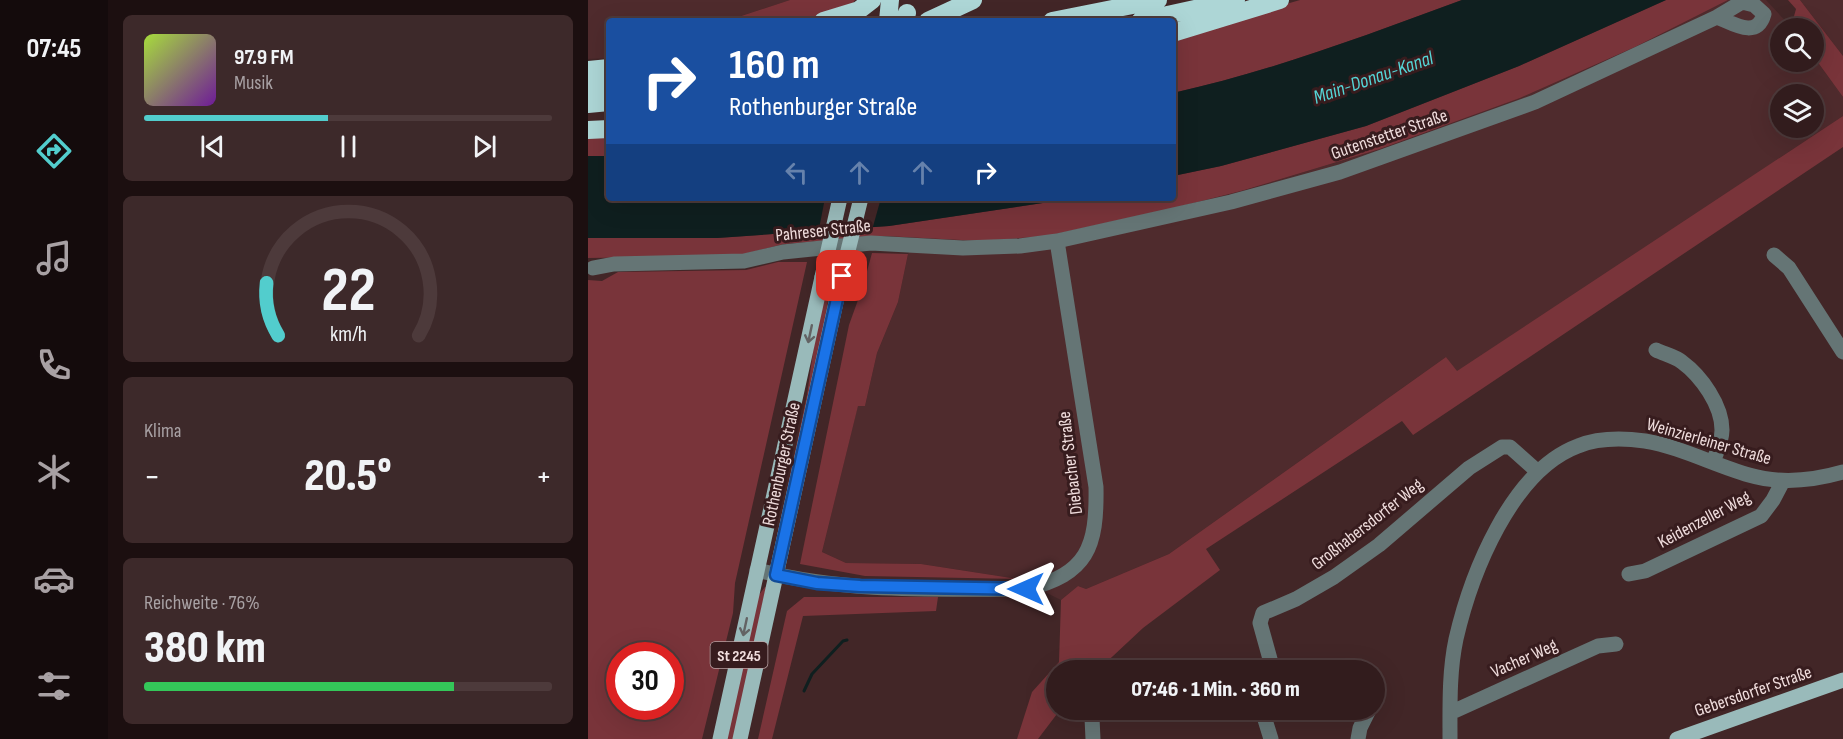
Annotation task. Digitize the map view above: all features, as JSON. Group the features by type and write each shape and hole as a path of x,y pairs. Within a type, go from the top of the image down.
{"highway":[{"path":"833,18 859,10 872,0"},
{"path":"888,18 890,0"},
{"path":"934,18 973,0"},
{"path":"1067,18 1158,0"},
{"path":"1154,18 1236,0"},
{"path":"1176,32 1280,0"},
{"path":"588,70 606,68"},
{"path":"588,87 606,86"},
{"path":"588,104 606,102"},
{"path":"588,130 606,129"}],"main road":[{"path":"880,18 884,0"},
{"name":"Rothenburger Straße","path":"720,739 839,201"},
{"name":"Rothenburger Straße","path":"740,739 860,201"},
{"name":"Gebersdorfer Straße","path":"1677,739 1843,680"}],"street":[{"name":"Gutenstetter Straße","path":"1057,241 1231,202 1340,172 1535,102 1717,17"},
{"name":"Pahreser Straße","path":"593,268 614,264 744,261 783,252 871,243 963,248 1020,246 1057,241"},
{"name":"Diebacher Straße","path":"757,570 810,582 851,586 1026,589 1049,583 1066,574 1082,560 1097,519 1096,487 1057,241"},
{"path":"1774,255 1789,268 1843,352"},
{"path":"1656,350 1680,360 1703,384 1715,403 1721,419 1722,431 1713,462"},
{"name":"Weinzierleiner Straße","path":"1449,739 1450,679 1456,640 1469,593 1490,542 1509,509 1537,471 1566,451 1593,441 1619,439 1659,444 1750,476 1783,481 1808,480 1843,472"},
{"name":"Großhabersdorfer Weg","path":"1269,660 1260,623 1263,613 1296,599 1334,577 1378,544 1469,468 1502,447 1510,447 1537,471"},
{"name":"Keidenzeller Weg","path":"1629,574 1646,571 1761,516 1783,481"},
{"name":"Vacher Weg","path":"1450,714 1598,646 1616,644"},
{"path":"1092,720 1093,739"},
{"path":"1265,720 1271,739"},
{"path":"1358,739 1364,720"}],"shaded area":[{"path":"588,0 790,0 735,18 606,18 606,58 588,59"},
{"path":"790,0 855,0 847,8 815,18 735,18"},
{"path":"1300,0 1462,0 1283,63 1176,92 1176,36"},
{"path":"1666,0 1728,0 1635,47 1520,98 1380,149 1241,191 1178,207 1047,236 980,241 884,236 784,244 736,256 588,258 588,238 717,238 889,226 1056,201 1176,201 1176,175 1221,166 1366,126 1519,66"},
{"path":"1728,0 1766,0 1783,18 1770,18 1770,72 1824,71 1843,97 1843,116 1824,129 1824,84 1770,84 1770,138 1810,138 1456,372 1446,357 1169,554 1086,589 1078,586 1061,600 1018,579 921,564 846,563 822,552 858,405 865,406 877,353 898,302 908,254 916,238 980,241 1178,207 1241,191 1380,149 1520,98 1635,47"},
{"path":"1788,0 1800,0 1814,18 1794,18 1796,9"},
{"path":"1800,0 1843,0 1843,56 1824,31 1824,18 1814,18"},
{"path":"1824,31 1843,56 1843,97 1824,71"},
{"path":"1843,116 1843,147 1413,435 1402,421 1206,549 1220,570 1143,628 1109,660 1059,660 1061,600 1078,586 1086,589 1169,554 1446,357 1457,371 1810,138 1824,138 1824,129"},
{"path":"588,135 606,135 606,156 588,156"},
{"path":"872,253 908,254 898,302 877,353 865,406 858,406 822,552 846,563 921,564 1018,579 865,576 800,564 849,325"},
{"path":"778,262 807,262 735,583 733,613 702,739 588,739 588,280 602,281 618,272 746,270"},
{"path":"831,276 826,316 773,555 807,395 814,345 828,277"},
{"path":"765,587 734,739 726,739 758,596"},
{"path":"804,597 938,597 936,611 803,616 772,739 758,739 787,611"},
{"path":"1046,676 1046,720 1052,720 1038,739 1017,739 1032,692"}],"water":[{"name":"Main-Donau-Kanal","path":"1462,0 1666,0 1519,66 1366,126 1221,166 1176,175 1176,92 1247,74 1355,39"},
{"path":"588,156 606,156 606,201 1056,201 889,226 717,238 588,238"}],"pier":[{"path":"824,201 880,201 872,230 818,234"}],"waterway":[{"path":"804,691 812,674 843,641 847,640"}],"route":[{"path":"842,276 776,575 817,583 860,586 1026,589"}]}
